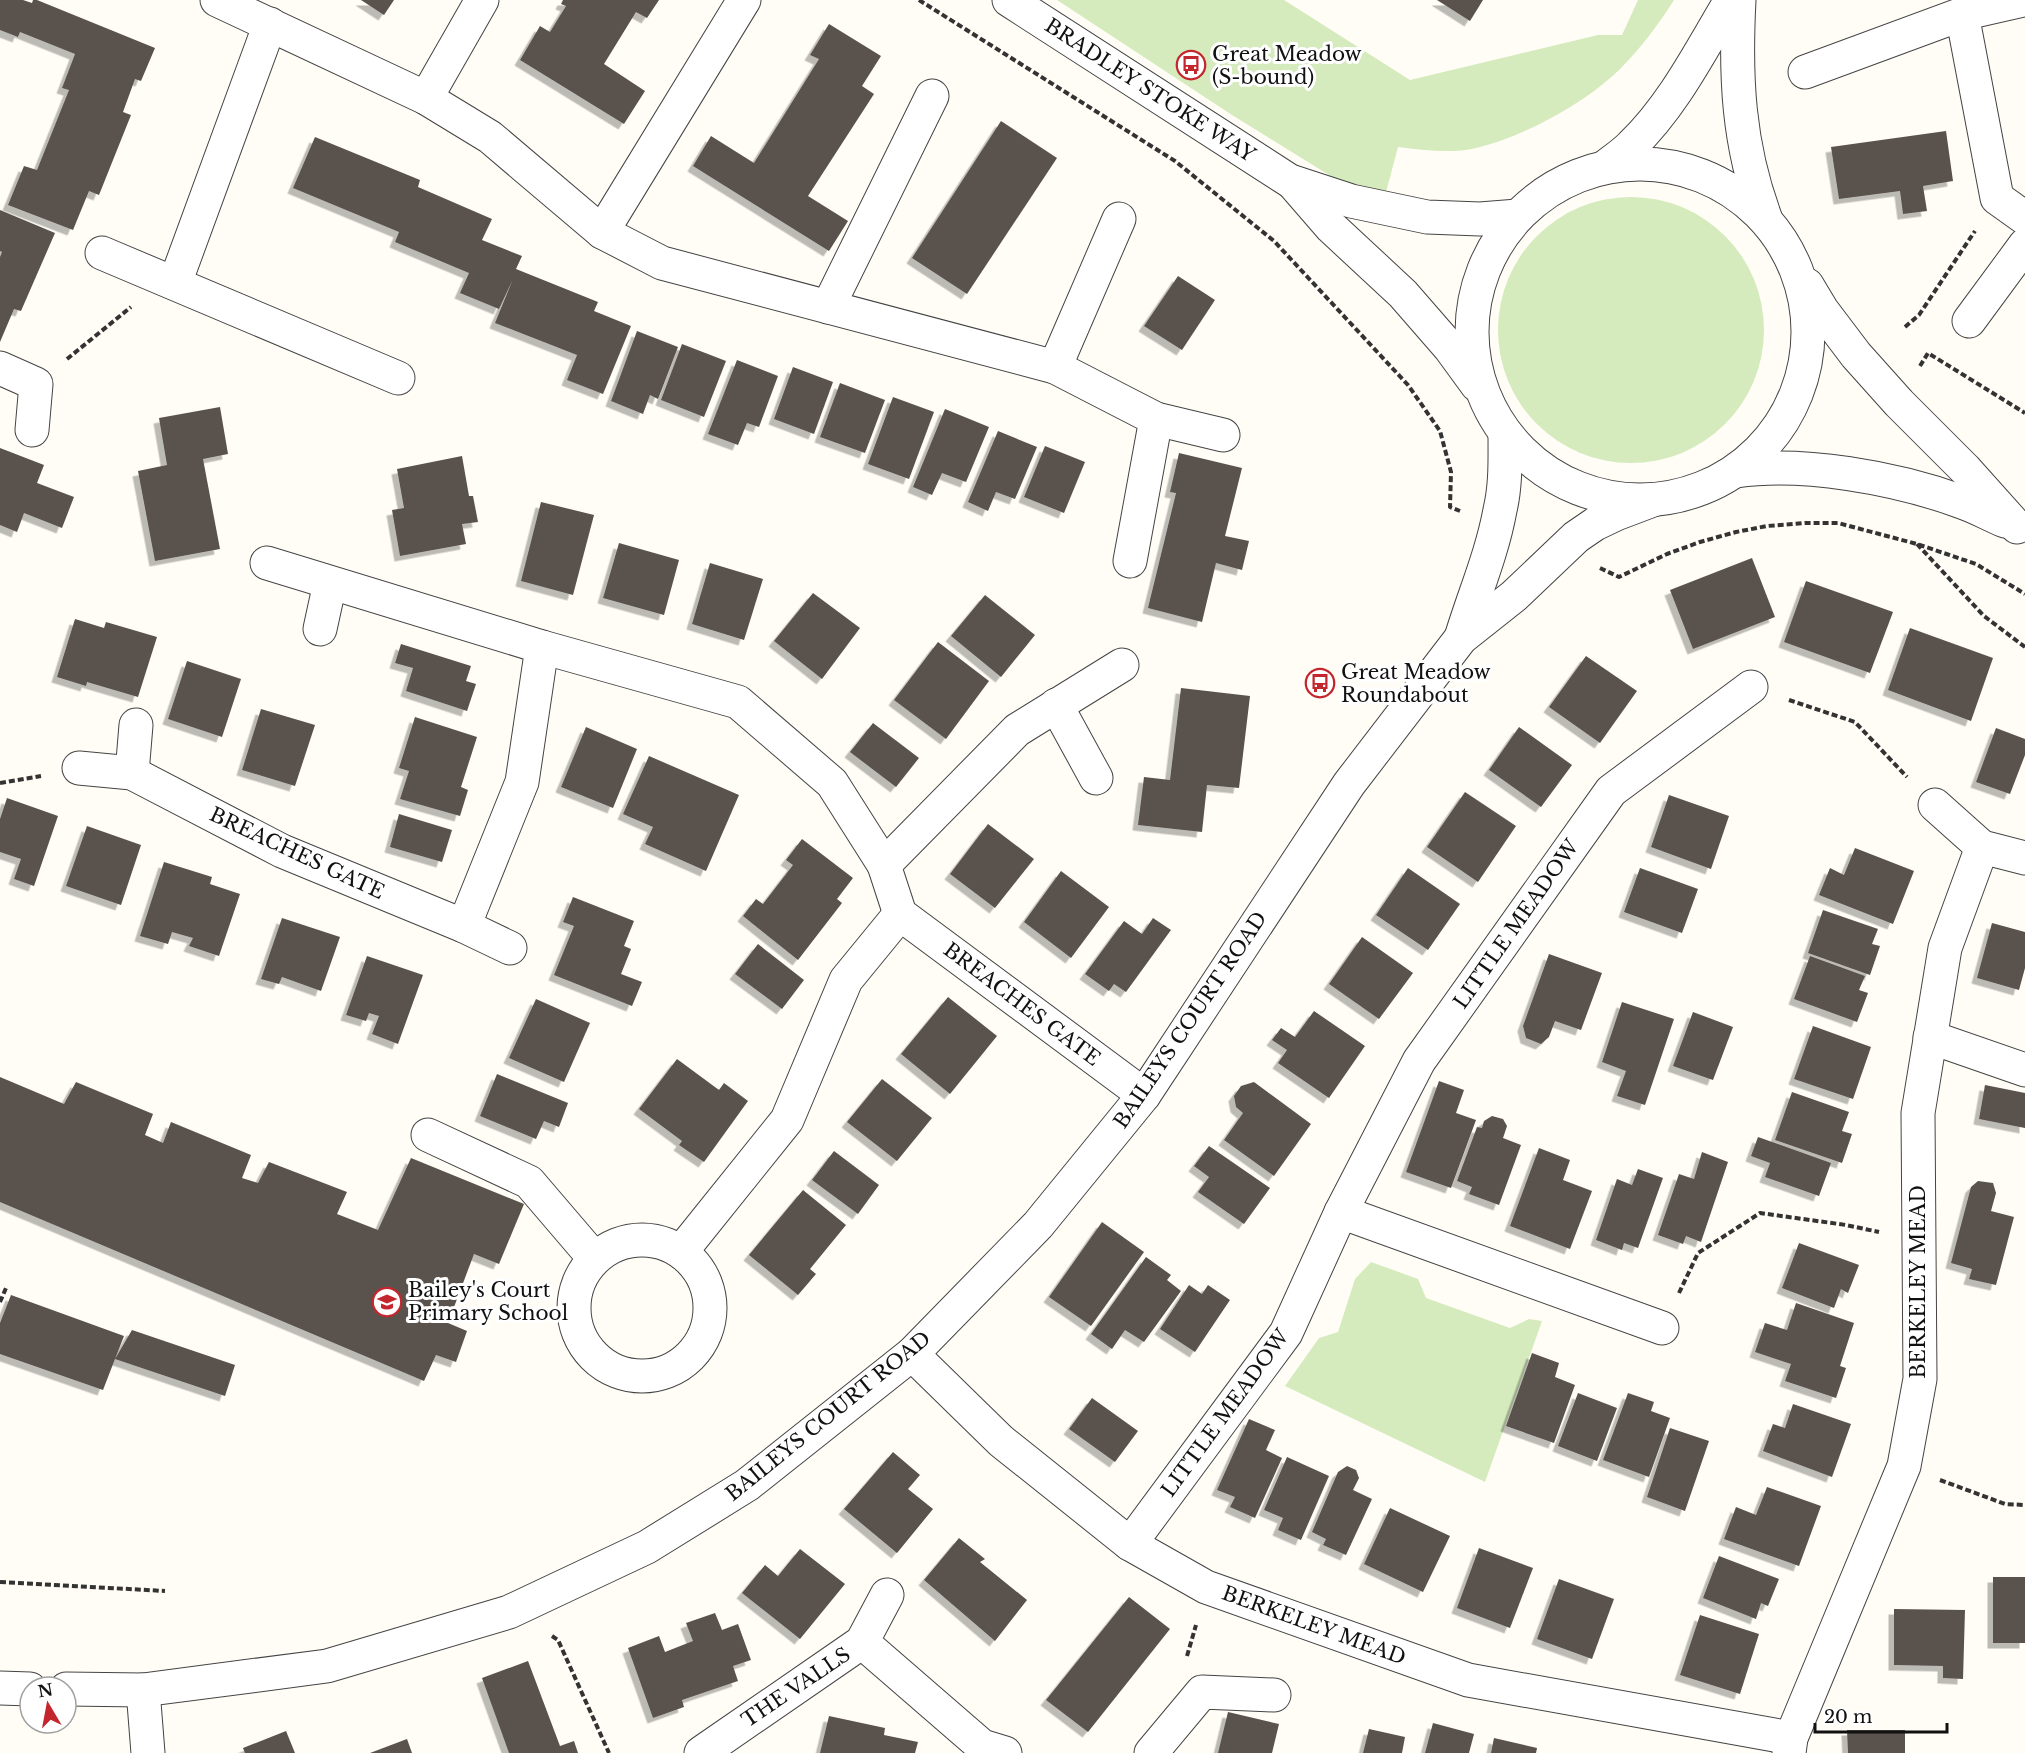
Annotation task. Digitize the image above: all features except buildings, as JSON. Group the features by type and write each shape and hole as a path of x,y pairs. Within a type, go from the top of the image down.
{"street":[{"path":"217,0 426,98 490,137 602,232 662,263 1055,367 1156,419 1223,435"},
{"path":"426,98 482,0"},
{"path":"602,232 744,0"},
{"name":"BRADLEY STOKE WAY","path":"1009,0 1290,181 1351,201 1427,217 1480,219 1518,216"},
{"path":"1731,0 1699,54 1660,112 1630,146 1605,166 1557,185 1518,216 1495,246 1479,281 1472,318 1473,356 1483,393 1505,433 1534,463 1570,486 1611,498 1653,500 1697,491 1736,471 1769,441 1794,404 1808,350 1809,317 1799,274"},
{"path":"1739,0 1737,78 1739,110 1748,162 1765,217"},
{"path":"1805,72 1962,14 2023,0"},
{"path":"1962,14 1997,198 2025,218"},
{"path":"170,282 270,24"},
{"path":"828,307 932,96"},
{"path":"1605,166 1648,163 1691,171 1731,189 1765,217 1785,243 1799,274 1822,310 1856,355 2021,530"},
{"name":"BRADLEY STOKE WAY","path":"1290,181 1331,227 1403,294 1450,348 1483,393"},
{"path":"1055,367 1119,219"},
{"path":"1969,321 2025,245"},
{"path":"102,253 398,378"},
{"path":"0,368 36,384 32,430"},
{"path":"1130,561 1156,419"},
{"name":"BAILEYS COURT ROAD","path":"1461,638 1489,557 1501,509 1505,475 1505,433"},
{"path":"1736,471 1762,467 1795,468 1862,476 1959,501 2021,530"},
{"name":"BAILEYS COURT ROAD","path":"78,1689 143,1690 327,1666 509,1612 647,1547 747,1485 912,1354 1038,1225 1144,1095 1349,784 1461,638 1514,596 1576,537 1594,524 1653,500"},
{"path":"267,563 738,702 832,783 884,865 900,914 846,980 787,1120 681,1252"},
{"path":"320,629 330,583"},
{"path":"464,926 522,782 542,646"},
{"path":"884,865 1017,730 1122,664"},
{"name":"LITTLE MEADOW","path":"1130,1544 1286,1333 1341,1212 1419,1061 1611,791 1751,687"},
{"path":"1056,705 1096,778"},
{"path":"132,773 136,725"},
{"name":"BREACHES GATE","path":"79,768 132,773 282,851 464,926 510,948"},
{"path":"1935,805 1982,847 2025,858"},
{"name":"BERKELEY MEAD","path":"912,1354 1001,1441 1130,1544 1206,1587 1468,1680 1790,1746 1904,1466 1920,1379 1918,1113 1945,948 1982,847"},
{"name":"BREACHES GATE","path":"900,914 1144,1095"},
{"path":"1930,1037 2025,1070"},
{"path":"428,1136 529,1182 594,1258"},
{"path":"1341,1212 1662,1329"},
{"path":"637,1239 660,1242 681,1252 697,1268 707,1287 710,1309 706,1331 695,1351 678,1365 658,1374 636,1376 614,1370 595,1358 581,1340 574,1319 574,1297 581,1276 594,1258 614,1245 637,1239"},
{"name":"THE VALLS","path":"700,1753 862,1642 887,1595"},
{"name":"THE VALLS","path":"862,1642 982,1746 1005,1753"},
{"path":"0,1688 18,1689"},
{"path":"143,1690 148,1753"},
{"path":"1150,1753 1202,1692 1274,1695"}],"path":[{"path":"920,0 1175,161 1274,242 1408,385 1440,431 1451,472 1450,507"},
{"path":"1905,327 1919,315 1981,222 1995,190"},
{"path":"36,384 170,282"},
{"path":"1917,371 1928,353 2025,413"},
{"path":"1619,577 1667,554 1736,532 1767,526 1838,523 1917,544 1976,564 2025,594"},
{"path":"1917,544 1984,616 2025,647"},
{"path":"1751,687 1855,722 1935,805"},
{"path":"1662,1329 1698,1253 1760,1213 1846,1225 1919,1241"},
{"path":"0,1302 6,1288"},
{"path":"1904,1466 2005,1504 2025,1506"},
{"path":"0,1582 165,1591"},
{"path":"509,1612 558,1640 609,1753"}],"green space":[{"path":"1057,0 1284,0 1410,80 1598,35 1622,35 1638,0 1674,0 1649,36 1620,69 1589,94 1553,117 1514,136 1466,150 1447,151 1398,147 1385,196 1350,188 1232,115"},
{"path":"1618,197 1644,197 1670,202 1694,212 1716,227 1734,245 1749,267 1759,291 1764,330 1759,369 1749,393 1734,415 1716,433 1694,448 1670,458 1644,463 1618,463 1592,458 1568,448 1546,433 1528,415 1513,393 1503,369 1498,343 1498,317 1503,291 1513,267 1528,245 1546,227 1568,212 1592,202"},
{"path":"1371,1262 1418,1279 1426,1298 1510,1328 1529,1319 1542,1321 1485,1482 1285,1386 1319,1338 1338,1332 1355,1279"}],"place":[{"name":"Great Meadow (S-bound)","path":"1191,65"},
{"name":"Great Meadow Roundabout","path":"1320,683"},
{"name":"Bailey's Court Primary School","path":"387,1302"}]}
